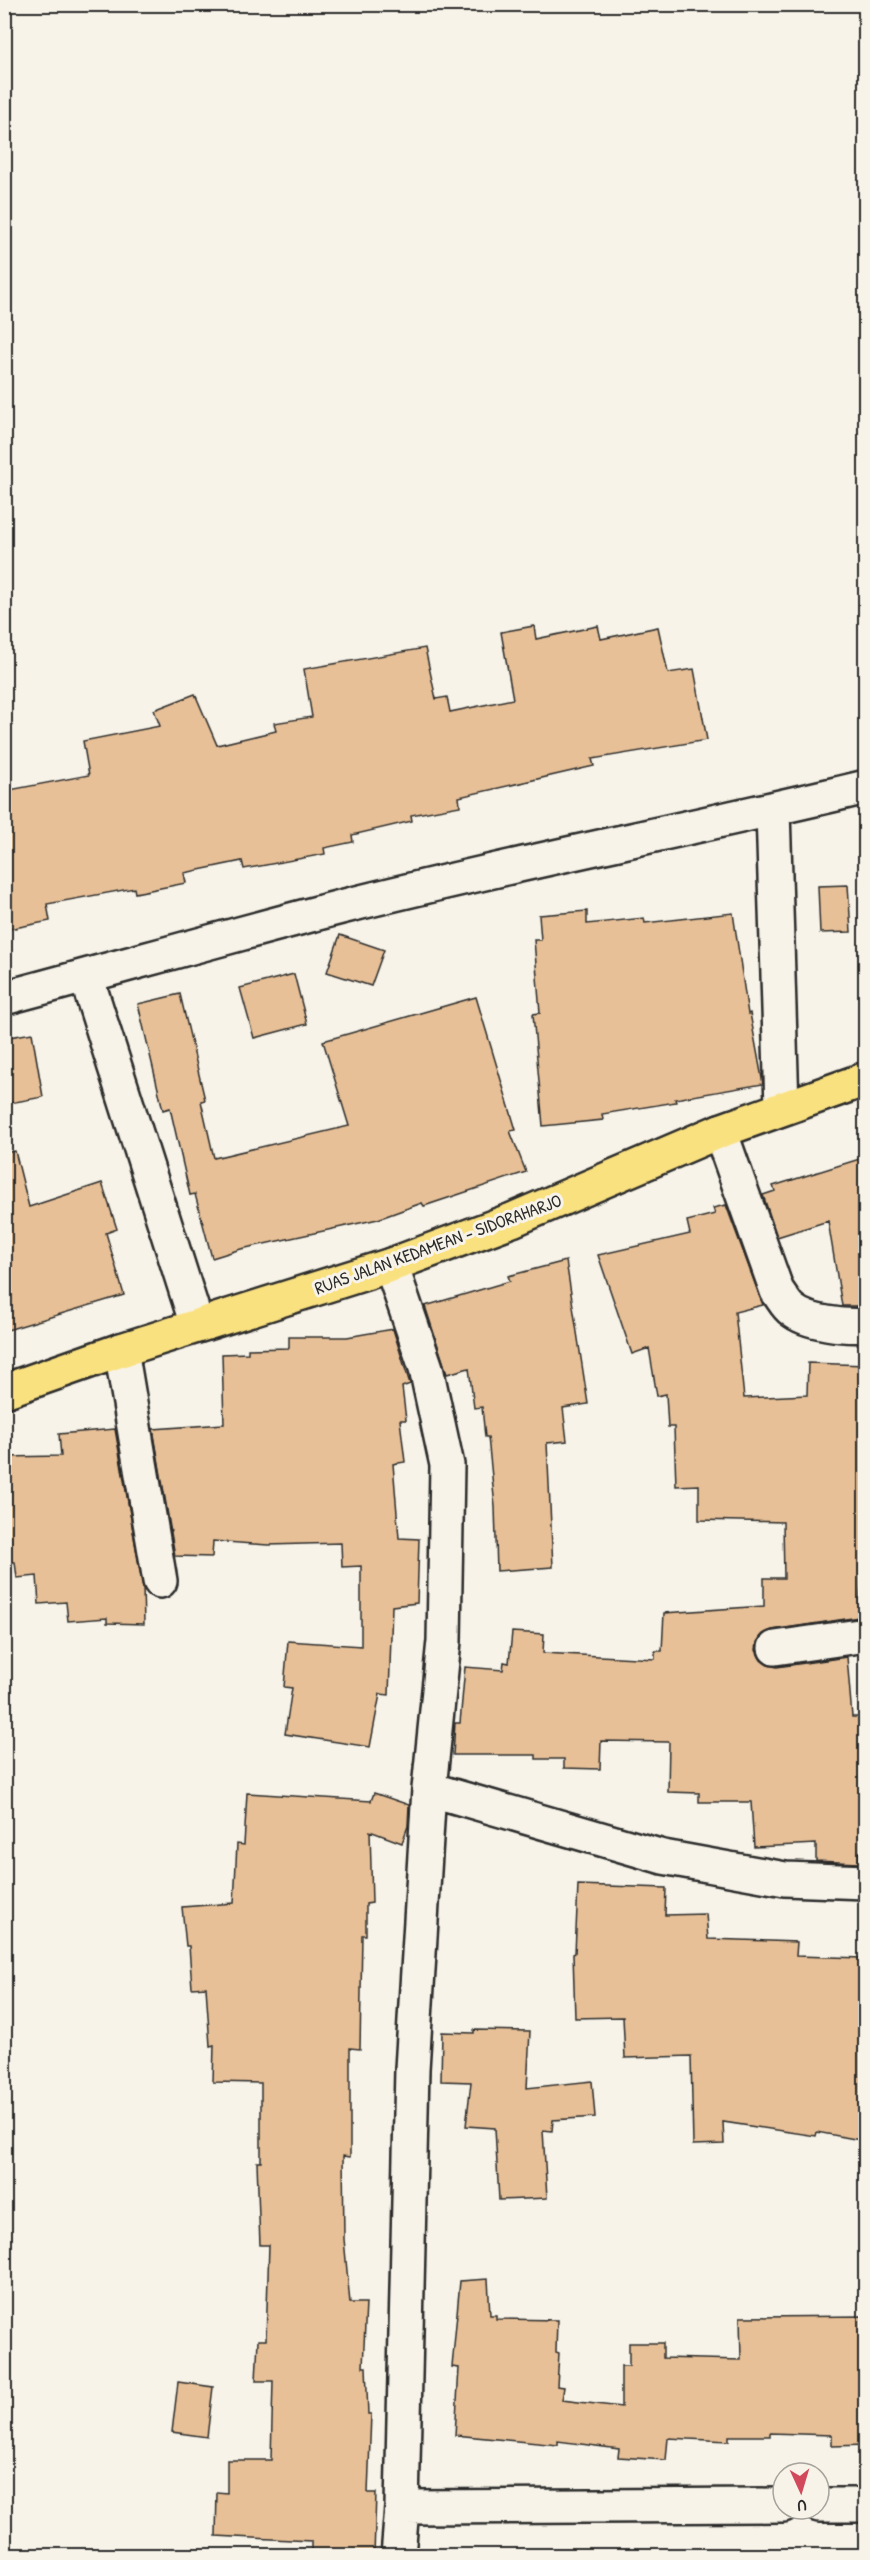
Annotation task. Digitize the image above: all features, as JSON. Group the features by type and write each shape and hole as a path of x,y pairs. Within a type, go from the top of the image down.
{"main road":[{"name":"RUAS JALAN KEDAMEAN - SIDORAHARJO","path":"4,1391 197,1325 391,1265 513,1220 720,1131 782,1107 866,1079"}],"street":[{"path":"4,998 340,907 617,841 773,810 866,787"},
{"path":"773,810 782,1107"},
{"path":"86,976 197,1325"},
{"path":"720,1131 777,1292 792,1311 820,1322 852,1327 866,1325"},
{"path":"391,1265 426,1368 447,1465 444,1641 429,1789 412,2069 402,2507 398,2556"},
{"path":"122,1350 160,1581"},
{"path":"775,1648 866,1635"},
{"path":"429,1789 663,1857 785,1879 866,1882"},
{"path":"402,2507 771,2505"},
{"path":"831,2505 866,2505"}],"building":[{"path":"534,626 536,639 598,626 601,639 658,627 668,673 694,669 707,740 592,759 594,766 459,797 460,806 411,815 412,821 352,835 353,842 324,848 325,854 244,869 242,861 184,873 186,883 135,893 134,888 47,904 50,921 4,930 4,791 89,775 83,741 160,726 154,710 195,694 217,745 276,731 274,723 312,717 304,669 425,648 436,699 447,697 450,712 513,699 501,632"},
{"path":"848,885 851,932 820,933 818,886"},
{"path":"587,911 587,924 644,918 645,923 733,913 748,1014 750,1013 763,1084 602,1114 603,1120 543,1126 533,1014 540,1013 534,940 541,940 539,915"},
{"path":"340,935 384,950 371,986 327,972"},
{"path":"294,974 307,1024 254,1038 240,988"},
{"path":"180,994 205,1100 201,1101 214,1158 349,1126 323,1041 476,997 516,1130 510,1131 526,1172 424,1206 422,1203 378,1219 241,1249 212,1258 195,1194 190,1195 170,1108 163,1110 138,1004"},
{"path":"32,1033 43,1097 10,1103 4,1070 4,1038"},
{"path":"15,1151 29,1207 102,1183 117,1229 106,1233 124,1295 4,1331 4,1153"},
{"path":"866,1157 866,1306 842,1306 828,1221 777,1237 763,1195 775,1191 773,1186"},
{"path":"726,1205 763,1305 735,1312 744,1398 807,1395 808,1363 866,1365 866,1498 859,1617 772,1630 763,1634 757,1642 756,1650 761,1660 777,1667 847,1657 852,1717 866,1717 866,1852 859,1852 859,1863 816,1861 816,1844 754,1847 751,1802 699,1802 699,1793 668,1792 669,1742 601,1741 600,1769 564,1768 564,1759 536,1759 536,1755 453,1755 455,1723 460,1723 465,1667 503,1670 504,1662 509,1663 512,1632 544,1634 543,1653 655,1659 655,1651 662,1651 664,1613 764,1606 764,1578 784,1578 783,1522 699,1520 699,1485 676,1486 674,1427 668,1427 666,1394 657,1396 649,1348 632,1354 598,1255 690,1234 687,1221 715,1214 713,1208"},
{"path":"566,1261 588,1404 563,1408 567,1441 547,1443 553,1567 497,1571 495,1507 488,1437 485,1437 482,1407 474,1408 469,1368 447,1374 425,1306 510,1281 508,1276"},
{"path":"393,1329 410,1384 402,1387 406,1420 400,1420 405,1462 393,1464 399,1538 419,1539 417,1603 392,1606 389,1695 380,1694 370,1747 285,1734 292,1688 284,1687 288,1641 361,1646 361,1566 342,1567 341,1543 268,1545 213,1541 212,1557 175,1556 153,1429 224,1424 222,1354 248,1353 248,1349 289,1348 289,1337 347,1337"},
{"path":"115,1429 143,1587 144,1624 107,1623 107,1618 68,1621 66,1602 39,1604 37,1576 17,1578 15,1562 4,1562 4,1457 61,1456 59,1434"},
{"path":"247,1793 371,1801 374,1793 409,1805 408,1826 402,1843 370,1831 372,1903 366,1904 366,1935 362,1935 360,2049 350,2048 350,2157 343,2156 344,2239 350,2303 366,2303 363,2367 366,2367 368,2414 371,2414 368,2493 376,2493 374,2556 311,2556 311,2541 216,2536 217,2492 227,2493 227,2460 271,2460 273,2381 256,2381 258,2340 266,2340 269,2245 260,2245 257,2162 261,2162 261,2083 213,2082 214,2045 210,2046 206,1987 192,1988 189,1946 186,1946 182,1907 234,1903 237,1844 244,1845"},
{"path":"578,1885 666,1888 665,1915 706,1914 708,1939 797,1942 796,1956 863,1958 861,2015 866,2054 866,2141 817,2132 816,2136 723,2122 724,2144 693,2145 691,2056 625,2058 623,2017 575,2018 573,1954 575,1953"},
{"path":"474,2030 530,2031 527,2088 592,2081 595,2117 553,2120 552,2131 543,2130 547,2198 499,2200 495,2128 466,2126 471,2082 441,2081 442,2032 474,2033"},
{"path":"488,2279 490,2315 496,2315 496,2319 557,2320 556,2352 559,2353 557,2386 564,2387 562,2400 621,2407 621,2366 629,2366 629,2343 663,2343 663,2358 741,2360 740,2317 866,2316 866,2445 832,2446 832,2435 770,2433 770,2436 729,2436 729,2441 668,2438 666,2460 618,2457 619,2449 558,2441 558,2445 455,2435 459,2368 452,2367 460,2281"},
{"path":"178,2382 213,2387 207,2437 172,2432"}]}
